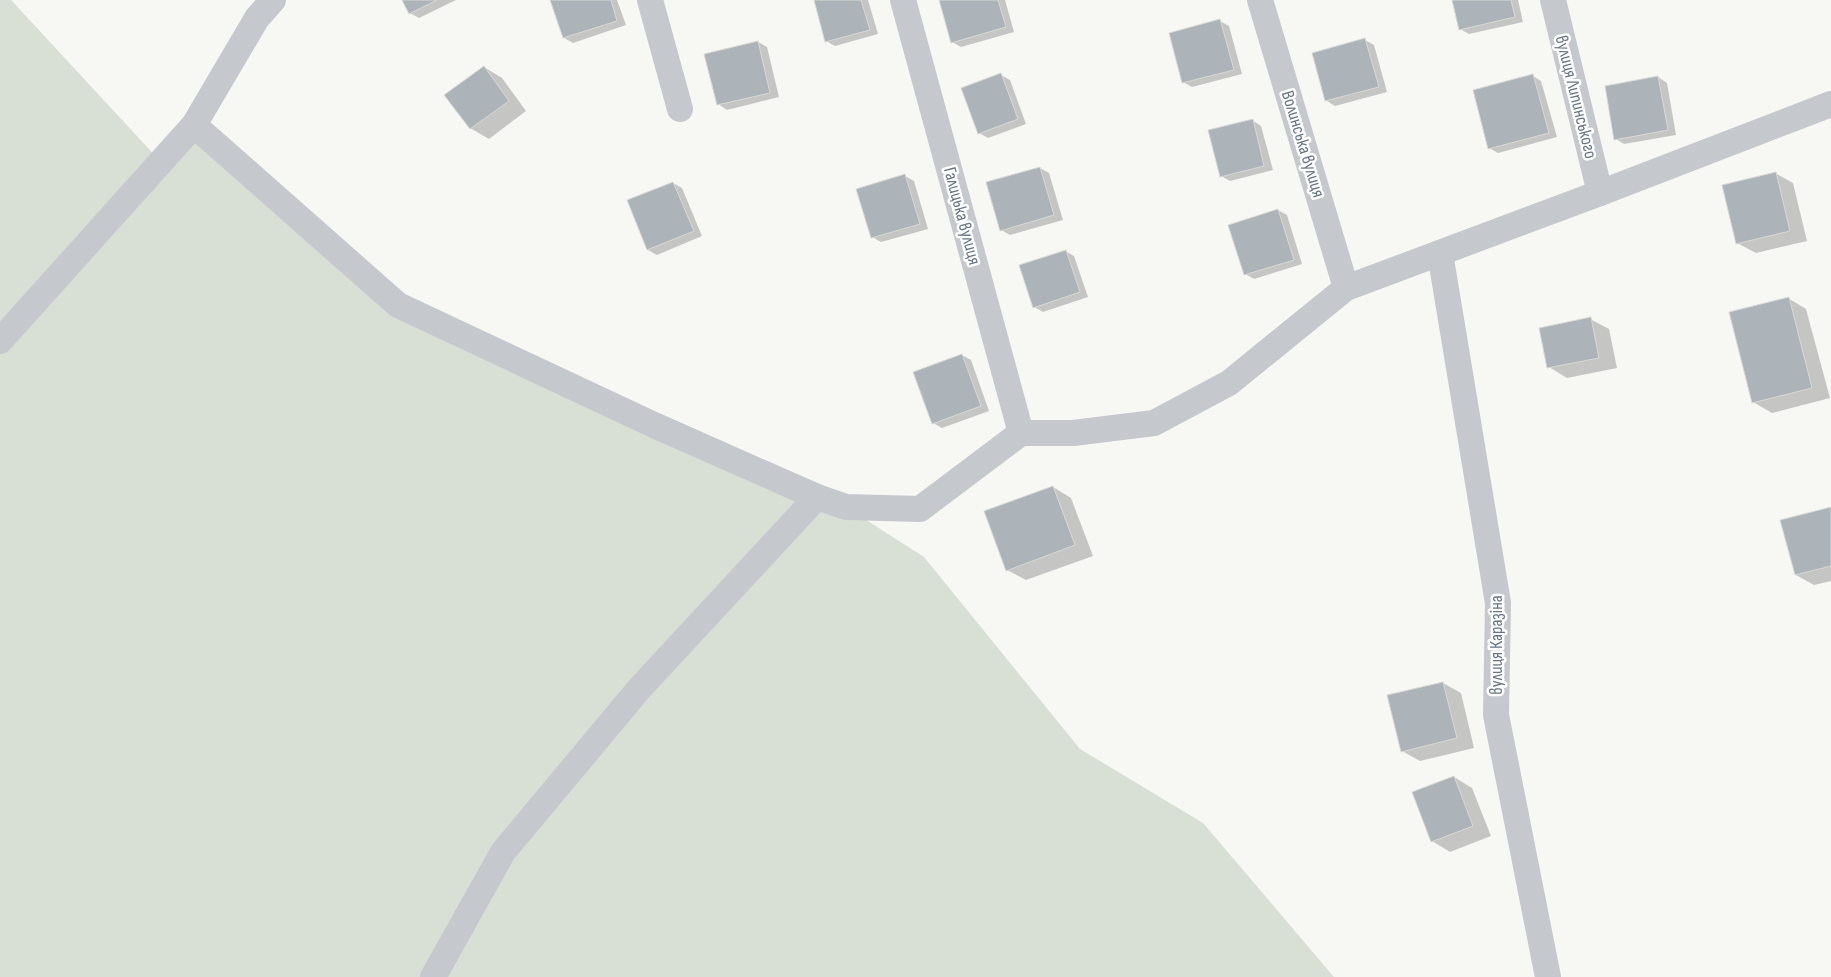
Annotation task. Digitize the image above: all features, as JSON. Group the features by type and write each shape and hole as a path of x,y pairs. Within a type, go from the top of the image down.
{"street":[{"path":"0,341 194,125 257,18 273,0"},
{"path":"650,0 680,109"},
{"name":"Галицька вулиця","path":"903,0 1021,433"},
{"name":"Волинська вулиця","path":"1260,0 1346,288"},
{"name":"вулиця Липинського","path":"1553,0 1600,193"},
{"path":"194,125 398,305 654,425 817,497 846,507 920,509 1021,433 1073,433 1154,424 1229,383 1346,288 1831,104"},
{"name":"вулиця Каразіна","path":"1440,253 1498,603 1496,714 1548,977"},
{"path":"433,977 503,852 638,689 817,497"}],"shaded area":[{"path":"0,0 11,0 161,162 194,125 398,305 846,507 924,557 1080,749 1203,823 1334,977 0,977"}],"building":[{"path":"402,0 437,0 409,14"},
{"path":"550,0 611,0 617,21 563,38"},
{"path":"814,0 861,0 870,30 825,42"},
{"path":"939,0 998,0 1006,27 951,43"},
{"path":"1452,0 1511,0 1515,17 1459,30"},
{"path":"1220,19 1234,70 1182,83 1169,33"},
{"path":"1365,38 1379,87 1325,101 1312,53"},
{"path":"758,41 770,93 717,105 704,54"},
{"path":"484,66 509,101 470,129 444,95"},
{"path":"1001,73 1018,119 978,134 961,88"},
{"path":"1533,74 1549,133 1488,149 1473,90"},
{"path":"1658,76 1668,130 1614,140 1605,86"},
{"path":"1253,119 1264,166 1220,177 1208,130"},
{"path":"1040,167 1054,215 1000,231 986,182"},
{"path":"1776,172 1790,231 1736,244 1722,185"},
{"path":"905,174 920,224 871,238 856,189"},
{"path":"673,182 694,231 647,250 627,200"},
{"path":"1278,209 1294,260 1244,275 1228,225"},
{"path":"1066,250 1080,292 1033,308 1019,265"},
{"path":"1789,297 1812,388 1752,403 1729,312"},
{"path":"1591,317 1599,358 1547,368 1539,328"},
{"path":"962,354 981,406 932,424 913,372"},
{"path":"1053,486 1075,545 1006,571 984,511"},
{"path":"1831,507 1831,566 1795,575 1780,520"},
{"path":"1443,682 1457,738 1401,752 1387,695"},
{"path":"1454,776 1473,826 1431,842 1412,792"}]}
